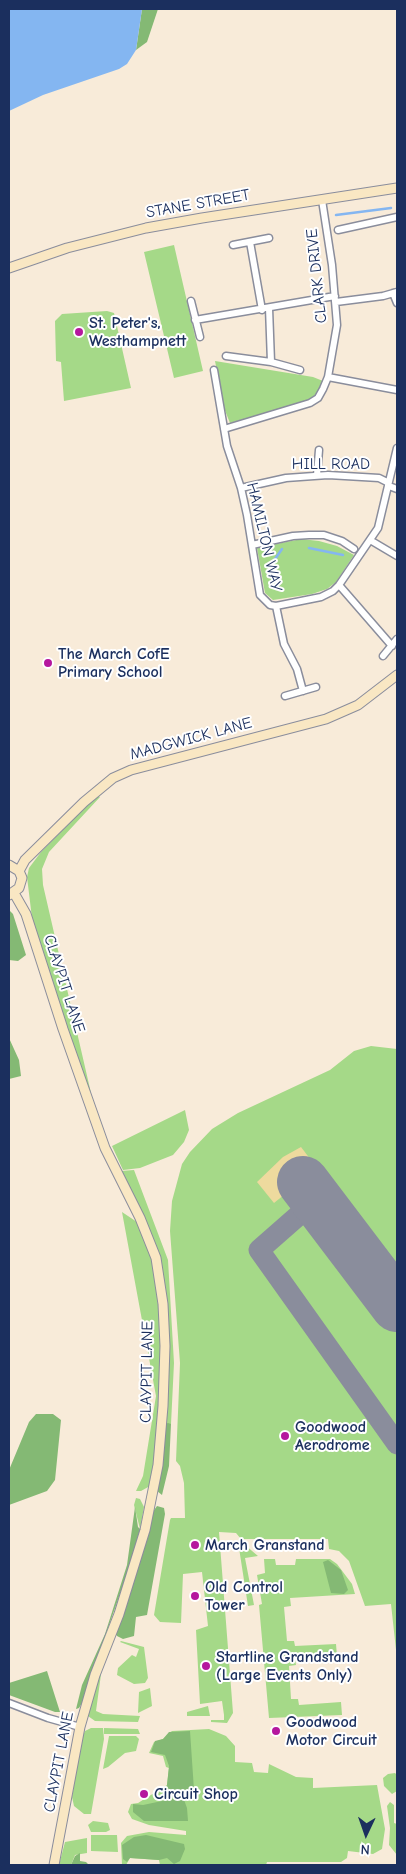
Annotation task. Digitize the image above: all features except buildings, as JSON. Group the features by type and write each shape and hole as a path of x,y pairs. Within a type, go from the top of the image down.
{"street":[{"name":"STANE STREET","path":"9,268 67,248 146,228 397,188"},
{"name":"CLARK DRIVE","path":"224,429 310,403 318,398 328,377 337,325 336,299 322,200"},
{"path":"338,230 397,217"},
{"path":"233,245 269,238"},
{"path":"250,242 262,310"},
{"path":"196,320 270,308 395,292 397,303"},
{"path":"192,301 200,337"},
{"path":"270,308 271,362"},
{"path":"226,356 271,362 300,370"},
{"name":"HAMILTON WAY","path":"214,370 232,467 241,488 260,595 263,601 276,606 326,595 339,585 378,528 397,448"},
{"path":"328,377 397,388"},
{"path":"317,475 319,450"},
{"name":"HILL ROAD","path":"241,488 286,478 317,475 372,477 384,480 389,486 397,489"},
{"path":"252,545 309,534 342,541 354,549"},
{"path":"370,540 397,556"},
{"path":"339,585 392,646"},
{"path":"276,606 283,641 298,669 303,691"},
{"path":"383,656 397,639"},
{"name":"MADGWICK LANE","path":"18,871 25,860 77,808 99,788 114,778 131,770 326,719 358,705 397,675"},
{"path":"285,696 316,687"},
{"path":"9,865 18,871 21,883 12,894"},
{"name":"CLAYPIT LANE","path":"12,894 26,914 66,1038 105,1148 140,1218 153,1250 159,1274 163,1304 165,1346 163,1406 152,1497 132,1572 94,1675 80,1727 54,1865"},
{"path":"9,1702 48,1718 80,1727"}],"green space":[{"path":"142,9 158,9 147,42 136,50"},
{"path":"174,245 203,371 174,378 144,252"},
{"path":"107,311 114,313 131,388 64,401 61,362 56,361 55,321 62,314"},
{"path":"215,361 313,377 323,381 317,394 306,401 230,423 224,408"},
{"path":"301,539 337,546 354,555 336,582 327,589 312,594 273,600 265,593 257,548"},
{"path":"97,795 100,797 49,852 42,869 43,885 91,1093 84,1080 32,918 27,877 29,868 41,852"},
{"path":"9,910 13,914 26,955 18,961 9,960"},
{"path":"9,1038 19,1060 21,1076 9,1079"},
{"path":"371,1046 397,1049 397,1659 391,1604 365,1606 349,1561 339,1551 329,1549 328,1539 241,1539 236,1533 219,1532 233,1713 227,1723 211,1722 211,1720 224,1720 224,1715 222,1701 200,1704 196,1630 208,1626 202,1572 183,1574 181,1623 160,1622 154,1615 170,1520 171,1518 185,1518 184,1483 180,1466 176,1461 180,1363 170,1231 172,1201 182,1164 190,1152 212,1129 238,1113 330,1070 354,1051"},
{"path":"185,1110 189,1130 184,1142 173,1155 140,1168 123,1170 112,1146"},
{"path":"134,1170 168,1260 174,1363 171,1424 165,1424 165,1287 121,1171"},
{"path":"122,1212 137,1222 148,1247 153,1266 160,1320 160,1385 155,1455 150,1486 141,1491 136,1491 143,1476 156,1396"},
{"path":"36,1414 53,1414 61,1420 55,1480 47,1491 9,1505 9,1470 29,1422"},
{"path":"165,1424 171,1424 169,1466 162,1495 157,1491"},
{"path":"136,1498 140,1499 144,1507 140,1529 134,1505"},
{"path":"157,1506 164,1508 165,1514 147,1615 136,1617 134,1636 123,1639 115,1633 152,1513"},
{"path":"135,1507 138,1527 140,1529 131,1562 82,1703 76,1709 82,1685 105,1634 127,1565"},
{"path":"245,1545 258,1556 245,1558 254,1605 248,1606 239,1548"},
{"path":"264,1559 275,1559 276,1565 295,1565 296,1559 330,1559 337,1564 352,1584 355,1594 290,1598 291,1606 284,1607 287,1641 294,1641 295,1646 336,1644 337,1656 295,1659 296,1665 289,1666 291,1699 298,1699 299,1705 341,1702 342,1715 269,1718 259,1605 262,1604 257,1575 265,1573"},
{"path":"328,1560 341,1570 348,1590 344,1594 331,1593 323,1562"},
{"path":"121,1641 144,1647 148,1678 145,1683 134,1684 117,1675 118,1668 132,1655 136,1657 139,1649"},
{"path":"102,1667 96,1711 103,1714 140,1716 138,1722 95,1721 88,1716 89,1702"},
{"path":"47,1671 60,1712 55,1712 9,1695 9,1683"},
{"path":"150,1688 152,1706 138,1713 139,1692"},
{"path":"208,1706 210,1716 187,1716 187,1712"},
{"path":"91,1728 103,1728 104,1739 91,1814 84,1814 74,1806 72,1797 82,1738 85,1731"},
{"path":"104,1728 138,1729 140,1734 104,1734"},
{"path":"209,1729 226,1736 235,1746 235,1762 252,1763 254,1772 268,1773 269,1764 296,1777 313,1778 313,1788 377,1785 385,1829 382,1849 373,1854 348,1851 347,1858 341,1862 267,1862 266,1865 160,1865 159,1860 130,1858 126,1865 122,1865 121,1843 127,1836 149,1832 186,1835 186,1831 149,1825 132,1819 128,1812 131,1804 138,1803 167,1785 169,1768 166,1767 163,1756 149,1753 154,1742 163,1739 172,1731"},
{"path":"190,1731 194,1790 183,1797 187,1808 188,1821 144,1821 133,1812 133,1804 143,1805 181,1797 174,1798 169,1794 167,1785 169,1766 165,1755 151,1752 155,1741 163,1739 169,1732"},
{"path":"109,1736 136,1736 139,1739 136,1751 125,1753 103,1769"},
{"path":"395,1773 397,1775 397,1791 392,1794 384,1786 383,1778 388,1774"},
{"path":"390,1802 394,1805 394,1823 397,1824 397,1855 389,1845 390,1828 387,1806"},
{"path":"93,1821 108,1823 110,1830 106,1832 91,1832 88,1825"},
{"path":"91,1835 117,1835 118,1852 91,1851"},
{"path":"146,1835 184,1844 185,1849 180,1861 174,1864 167,1858 159,1860 130,1858 127,1862 123,1859 122,1845 134,1837"},
{"path":"87,1838 87,1853 75,1855 71,1865 59,1865 65,1842"},
{"path":"80,1853 80,1861 86,1862 89,1865 71,1865 75,1856"}],"sand":[{"path":"301,1147 317,1168 274,1203 257,1182 283,1157"}],"water":[{"path":"9,9 142,9 136,50 127,64 119,69 43,95 9,111"}],"waterway":[{"path":"336,215 391,208"},
{"path":"309,548 343,555"},
{"path":"275,575 273,562 282,549"}],"taxiway":[{"path":"316,1200 259,1250 397,1444"}],"runway":[{"path":"303,1182 397,1306"}],"place":[{"name":"St. Peter's, Westhampnett","path":"79,332"},
{"name":"The March CofE Primary School","path":"48,663"},
{"name":"Goodwood Aerodrome","path":"285,1436"},
{"name":"March Granstand","path":"195,1545"},
{"name":"Old Control Tower","path":"195,1596"},
{"name":"Startline Grandstand (Large Events Only)","path":"206,1666"},
{"name":"Goodwood Motor Circuit","path":"276,1731"},
{"name":"Circuit Shop","path":"144,1794"}]}
